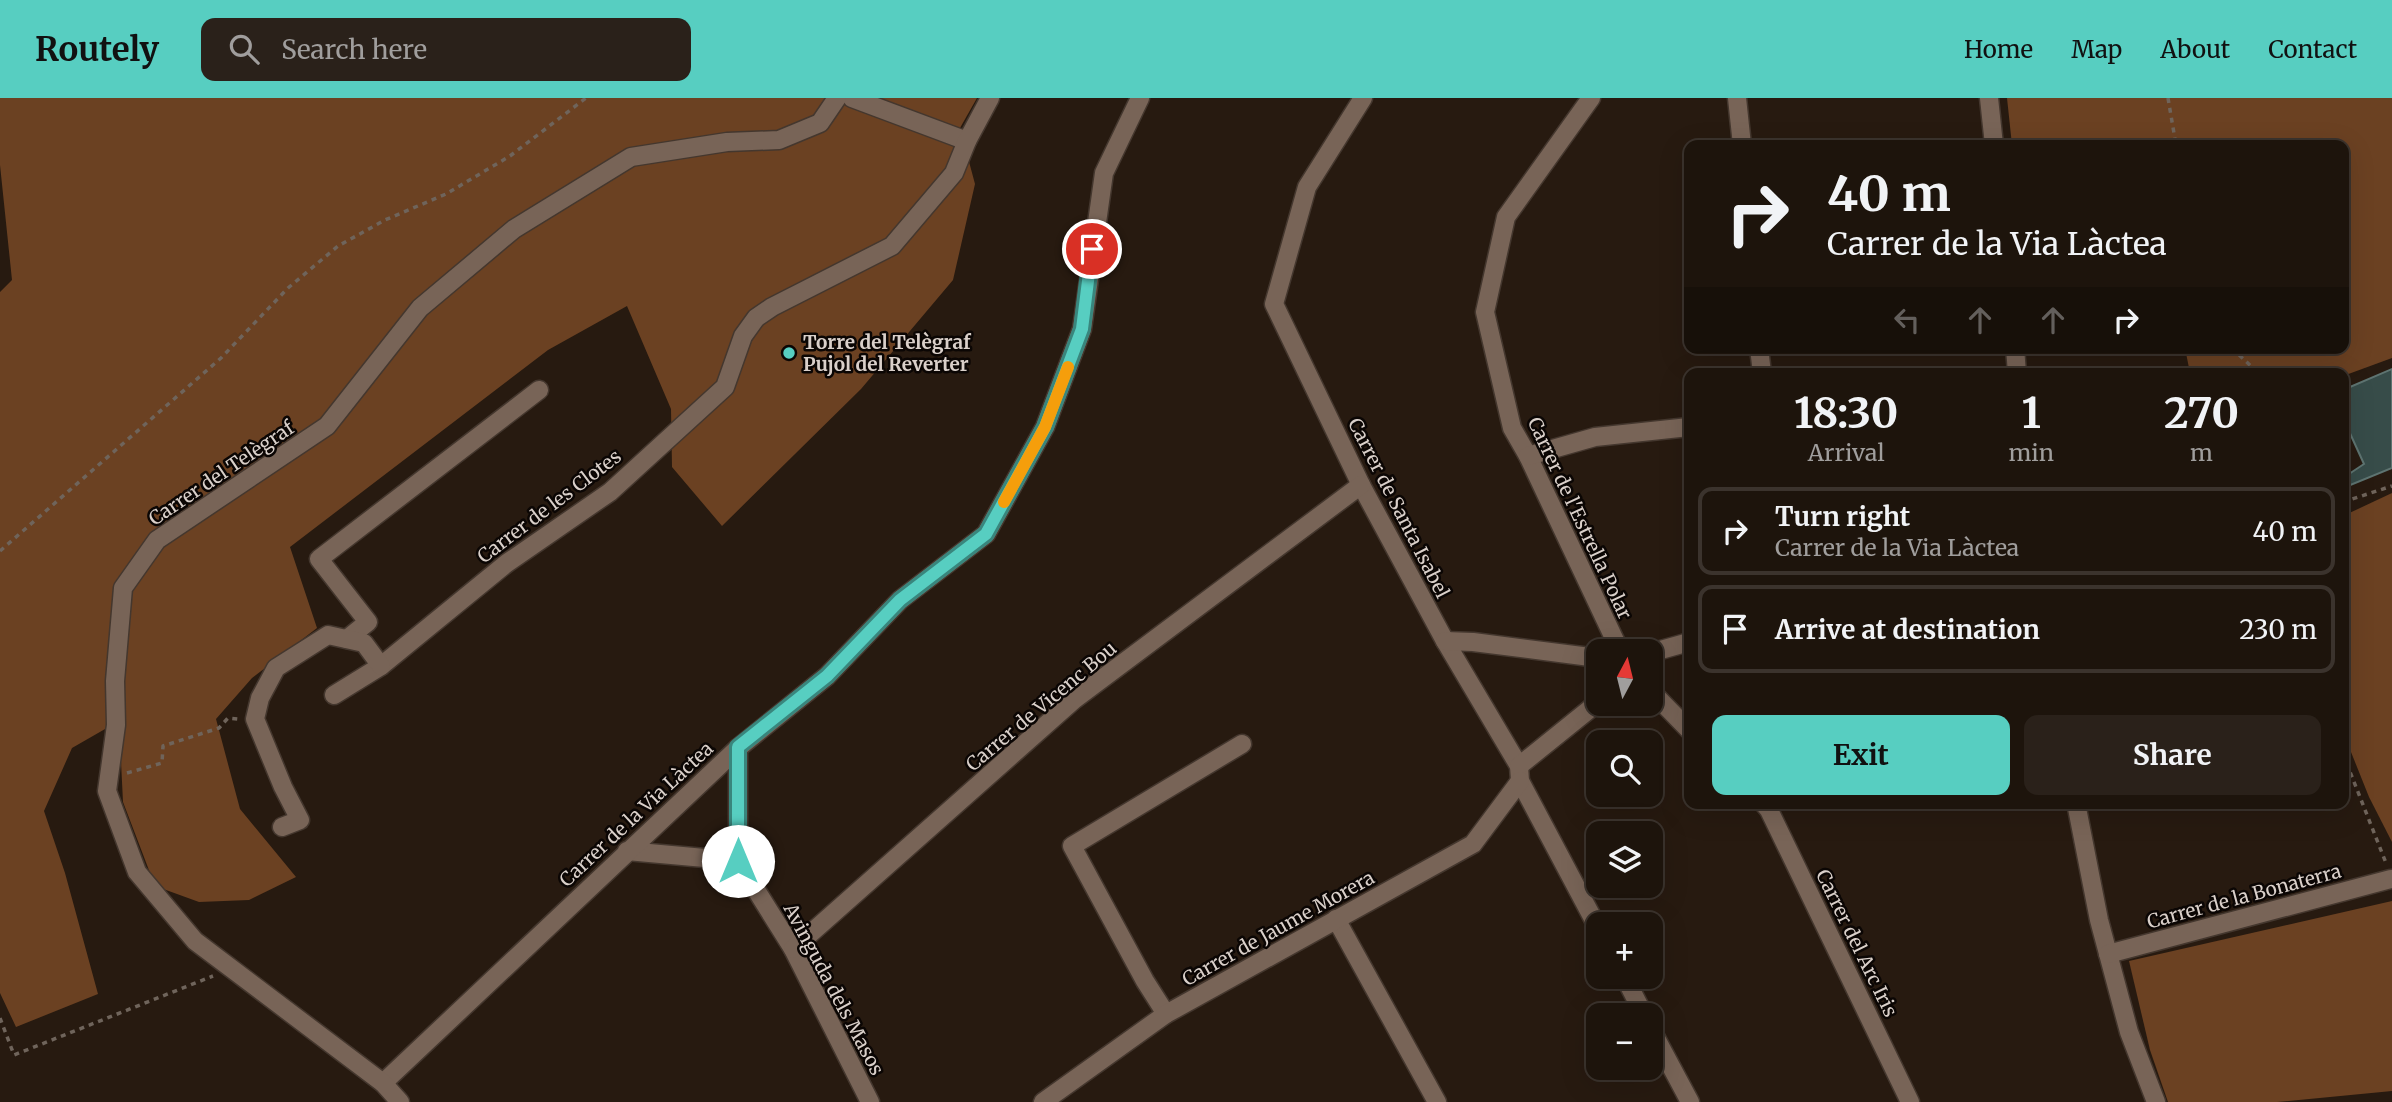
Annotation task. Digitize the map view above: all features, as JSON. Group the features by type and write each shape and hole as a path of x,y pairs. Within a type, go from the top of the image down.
{"street":[{"name":"Carrer del Telègraf","path":"400,1102 383,1083 195,941 137,872 107,791 116,725 115,681 123,588 157,540 327,426 420,308 514,229 631,158 727,142 779,140 820,122 837,98"},
{"path":"852,98 967,141"},
{"name":"Carrer de les Clotes","path":"334,695 381,666 507,563 610,492 725,387 743,336 756,318 772,307 892,246 954,173 967,141 990,98"},
{"name":"Carrer de la Via Làctea","path":"383,1083 738,747 827,676 900,600 986,534 1045,427 1082,329 1104,173 1140,98"},
{"name":"Carrer de Santa Isabel","path":"1363,98 1307,187 1274,304 1362,485 1519,773 1590,912"},
{"name":"Carrer de l'Estrella Polar","path":"1591,98 1506,217 1485,312 1512,428 1528,456 1614,639"},
{"path":"1737,98 1741,140"},
{"path":"1989,98 1993,140"},
{"path":"347,639 368,622 319,559 539,390"},
{"path":"1528,456 1595,437 1684,428"},
{"name":"Carrer de Vicenc Bou","path":"793,949 1075,699 1362,485"},
{"path":"282,827 300,820 255,719 260,698 276,668 328,635 364,643 381,666"},
{"path":"1445,641 1474,642 1586,656"},
{"path":"1663,649 1684,643"},
{"path":"1663,703 1684,725"},
{"name":"Carrer de Jaume Morera","path":"1043,1102 1166,1014 1473,844 1519,773 1586,713"},
{"path":"1166,1014 1145,981 1072,846 1242,744"},
{"path":"627,851 738,861 738,747"},
{"name":"Carrer del Arc Iris","path":"1768,809 1910,1102"},
{"path":"2077,809 2108,954 2129,1032 2156,1102"},
{"name":"Avinguda dels Masos","path":"738,861 793,949 870,1102"},
{"name":"Carrer de la Bonaterra","path":"2108,954 2391,880"},
{"path":"1336,919 1437,1102"},
{"path":"1663,1051 1690,1102"}],"path":[{"path":"0,551 221,358 288,288 338,246 386,220 446,194 510,156 586,98"},
{"path":"2168,98 2175,140"},
{"path":"2238,354 2253,368"},
{"path":"2349,500 2392,486"},
{"path":"109,779 162,763 163,746 219,728 228,718 258,720 255,719"},
{"path":"2349,770 2391,880"},
{"path":"0,1018 14,1055 232,969"}],"shaded area":[{"path":"0,98 977,98 960,128 975,184 953,280 861,389 722,526 672,467 671,409 627,306 548,350 290,547 317,628 252,678 216,719 240,809 296,877 249,900 199,902 155,886 123,802 119,721 72,748 44,811 65,873 98,994 16,1027 0,993 0,292 12,280 0,165"},
{"path":"2007,98 2392,98 2392,358 2349,374 2349,368 2189,368 2186,354 2349,354 2349,140 2011,140"},
{"path":"2392,493 2392,842 2369,797 2349,747 2349,513"},
{"path":"2392,901 2392,1091 2277,1102 2168,1102 2150,1050 2129,961"}],"building":[{"path":"2392,369 2392,468 2349,486 2349,474 2364,464 2349,431 2349,387"}],"slow traffic":[{"path":"1004,502 1045,427 1068,367"}],"place":[{"name":"Torre del Telègraf Pujol del Reverter","path":"789,353"}],"route":[{"path":"738,861 738,747 827,676 900,600 986,534 1045,427 1082,329 1092,249"}]}
